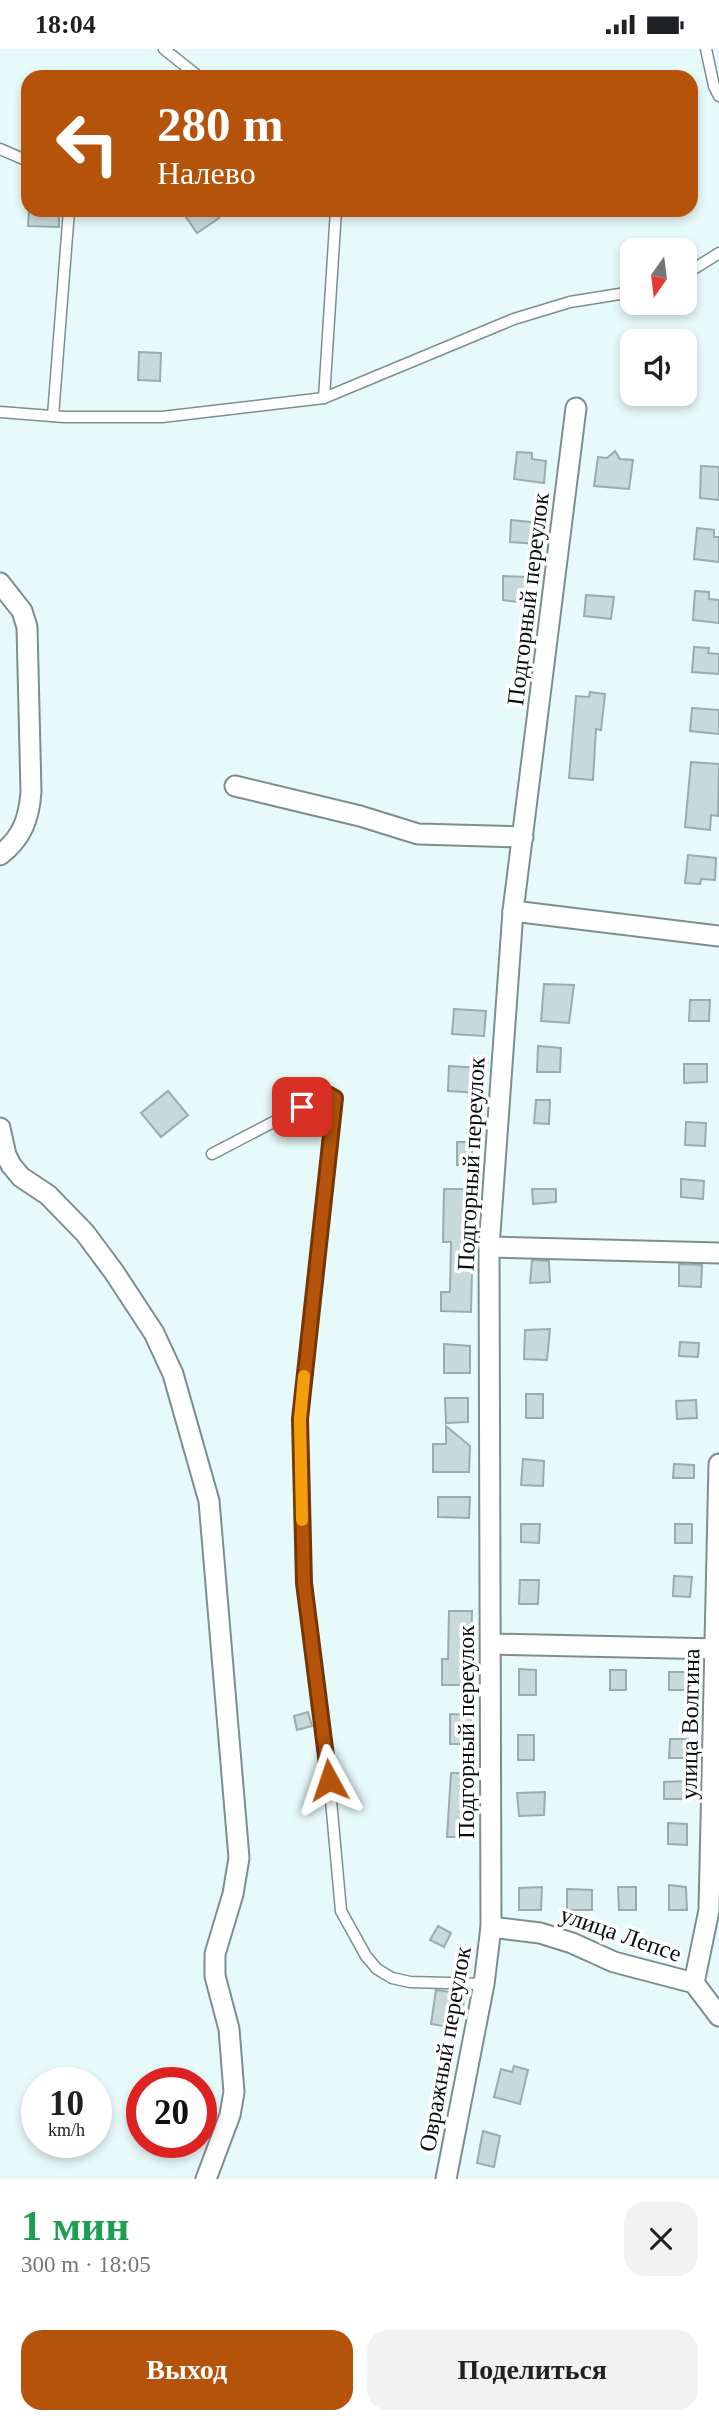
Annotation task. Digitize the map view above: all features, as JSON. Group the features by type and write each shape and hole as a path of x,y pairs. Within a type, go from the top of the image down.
{"street":[{"name":"Подгорный переулок","path":"491,1927 489,1247 513,911 576,408"},
{"path":"0,583 22,611 27,627 31,792 29,814 21,834 0,855"},
{"path":"235,786 360,816 418,834 523,837"},
{"path":"513,911 719,936"},
{"path":"0,1128 11,1165 21,1177 48,1195 85,1233 154,1333 173,1374 209,1501 239,1858 233,1894 215,1954 215,1976 229,2029 234,2092 230,2115 206,2179"},
{"path":"489,1247 719,1253"},
{"name":"улица Волгина","path":"694,1983 709,1910 718,1649 719,1464"},
{"path":"491,1644 718,1649"},
{"name":"Овражный переулок","path":"446,2179 484,1984 491,1927"},
{"name":"улица Лепсе","path":"491,1927 540,1933 572,1943 614,1962 694,1983 719,2016"}],"lane":[{"path":"164,49 190,70"},
{"path":"706,49 714,86 719,96"},
{"path":"0,149 21,158"},
{"path":"53,416 68,217"},
{"path":"324,398 336,217"},
{"path":"697,267 719,253"},
{"path":"0,412 162,418 324,398 514,319 570,302 620,294"},
{"path":"212,1154 325,1095 335,1098 300,1419 304,1583 327,1756 341,1911 366,1956 377,1969 392,1978 410,1982 484,1984"}],"building":[{"path":"29,217 59,217 59,227 28,226"},
{"path":"186,217 219,218 197,233"},
{"path":"139,352 161,353 160,381 138,380"},
{"path":"615,451 620,459 633,460 629,489 594,486 598,457 607,458"},
{"path":"517,452 532,453 532,459 546,461 544,483 514,479"},
{"path":"701,466 719,467 719,500 700,498"},
{"path":"511,520 540,523 538,544 510,542"},
{"path":"697,528 714,530 714,537 719,537 719,562 694,559"},
{"path":"503,576 528,577 526,603 503,600"},
{"path":"695,591 709,592 709,599 719,600 719,623 693,620"},
{"path":"586,595 614,597 611,619 584,616"},
{"path":"694,647 709,648 708,653 719,654 719,674 692,672"},
{"path":"590,692 605,694 601,730 596,729 593,780 569,778 576,696 589,697"},
{"path":"692,708 719,710 719,734 690,731"},
{"path":"691,762 719,764 718,816 711,815 710,830 685,827"},
{"path":"688,855 716,858 715,880 701,879 700,884 685,883"},
{"path":"544,984 574,985 569,1023 541,1021"},
{"path":"690,1000 710,1000 709,1021 689,1021"},
{"path":"454,1009 486,1011 484,1036 452,1034"},
{"path":"538,1046 561,1048 560,1072 537,1072"},
{"path":"684,1064 707,1064 707,1082 684,1083"},
{"path":"449,1066 481,1068 479,1093 448,1091"},
{"path":"168,1091 188,1115 161,1137 141,1113"},
{"path":"536,1100 550,1100 549,1124 534,1123"},
{"path":"686,1122 706,1123 705,1146 685,1145"},
{"path":"457,1142 472,1142 472,1165 457,1165"},
{"path":"681,1179 704,1181 703,1199 681,1197"},
{"path":"444,1189 474,1189 471,1312 441,1311 441,1292 450,1292 451,1242 443,1242"},
{"path":"532,1189 556,1189 556,1202 533,1204"},
{"path":"532,1260 549,1261 550,1282 530,1283"},
{"path":"679,1264 702,1265 701,1287 679,1286"},
{"path":"550,1329 547,1360 524,1359 525,1330"},
{"path":"680,1342 699,1343 698,1357 679,1356"},
{"path":"444,1344 470,1346 470,1373 444,1373"},
{"path":"526,1394 543,1394 543,1418 526,1418"},
{"path":"445,1398 468,1398 468,1422 446,1423"},
{"path":"696,1400 697,1418 677,1419 676,1401"},
{"path":"446,1426 470,1446 469,1472 433,1472 433,1444 446,1444"},
{"path":"523,1459 544,1461 543,1486 521,1485"},
{"path":"674,1464 694,1465 694,1478 673,1478"},
{"path":"438,1497 470,1497 469,1518 438,1517"},
{"path":"521,1524 540,1524 539,1543 521,1542"},
{"path":"675,1524 692,1524 692,1543 675,1543"},
{"path":"674,1576 692,1577 690,1597 673,1596"},
{"path":"520,1580 539,1580 538,1604 519,1604"},
{"path":"449,1611 472,1611 471,1685 442,1685 442,1659 448,1659"},
{"path":"519,1669 536,1670 536,1695 519,1695"},
{"path":"610,1670 626,1670 626,1690 610,1690"},
{"path":"669,1672 688,1672 687,1690 669,1690"},
{"path":"308,1712 312,1726 297,1730 294,1716"},
{"path":"450,1714 472,1715 471,1744 450,1744"},
{"path":"518,1735 534,1735 534,1760 518,1760"},
{"path":"670,1739 688,1739 688,1758 669,1758"},
{"path":"451,1773 471,1773 469,1837 447,1837"},
{"path":"688,1781 687,1799 664,1799 664,1782"},
{"path":"545,1792 544,1815 519,1816 517,1793"},
{"path":"668,1823 687,1824 687,1845 668,1844"},
{"path":"669,1885 686,1887 687,1910 669,1910"},
{"path":"542,1887 541,1910 519,1910 519,1888"},
{"path":"618,1887 636,1887 636,1910 619,1910"},
{"path":"567,1889 592,1890 592,1910 567,1910"},
{"path":"438,1926 451,1933 444,1947 430,1940"},
{"path":"436,1990 465,1994 462,2014 449,2014 449,2027 431,2024"},
{"path":"514,2066 528,2070 520,2104 494,2097 501,2069 512,2072"},
{"path":"483,2131 500,2136 494,2167 477,2163"}],"slow traffic":[{"path":"302,1520 300,1419 304,1376"}],"route":[{"path":"302,1107 328,1094 335,1098 300,1419 304,1583 329,1780"}]}
